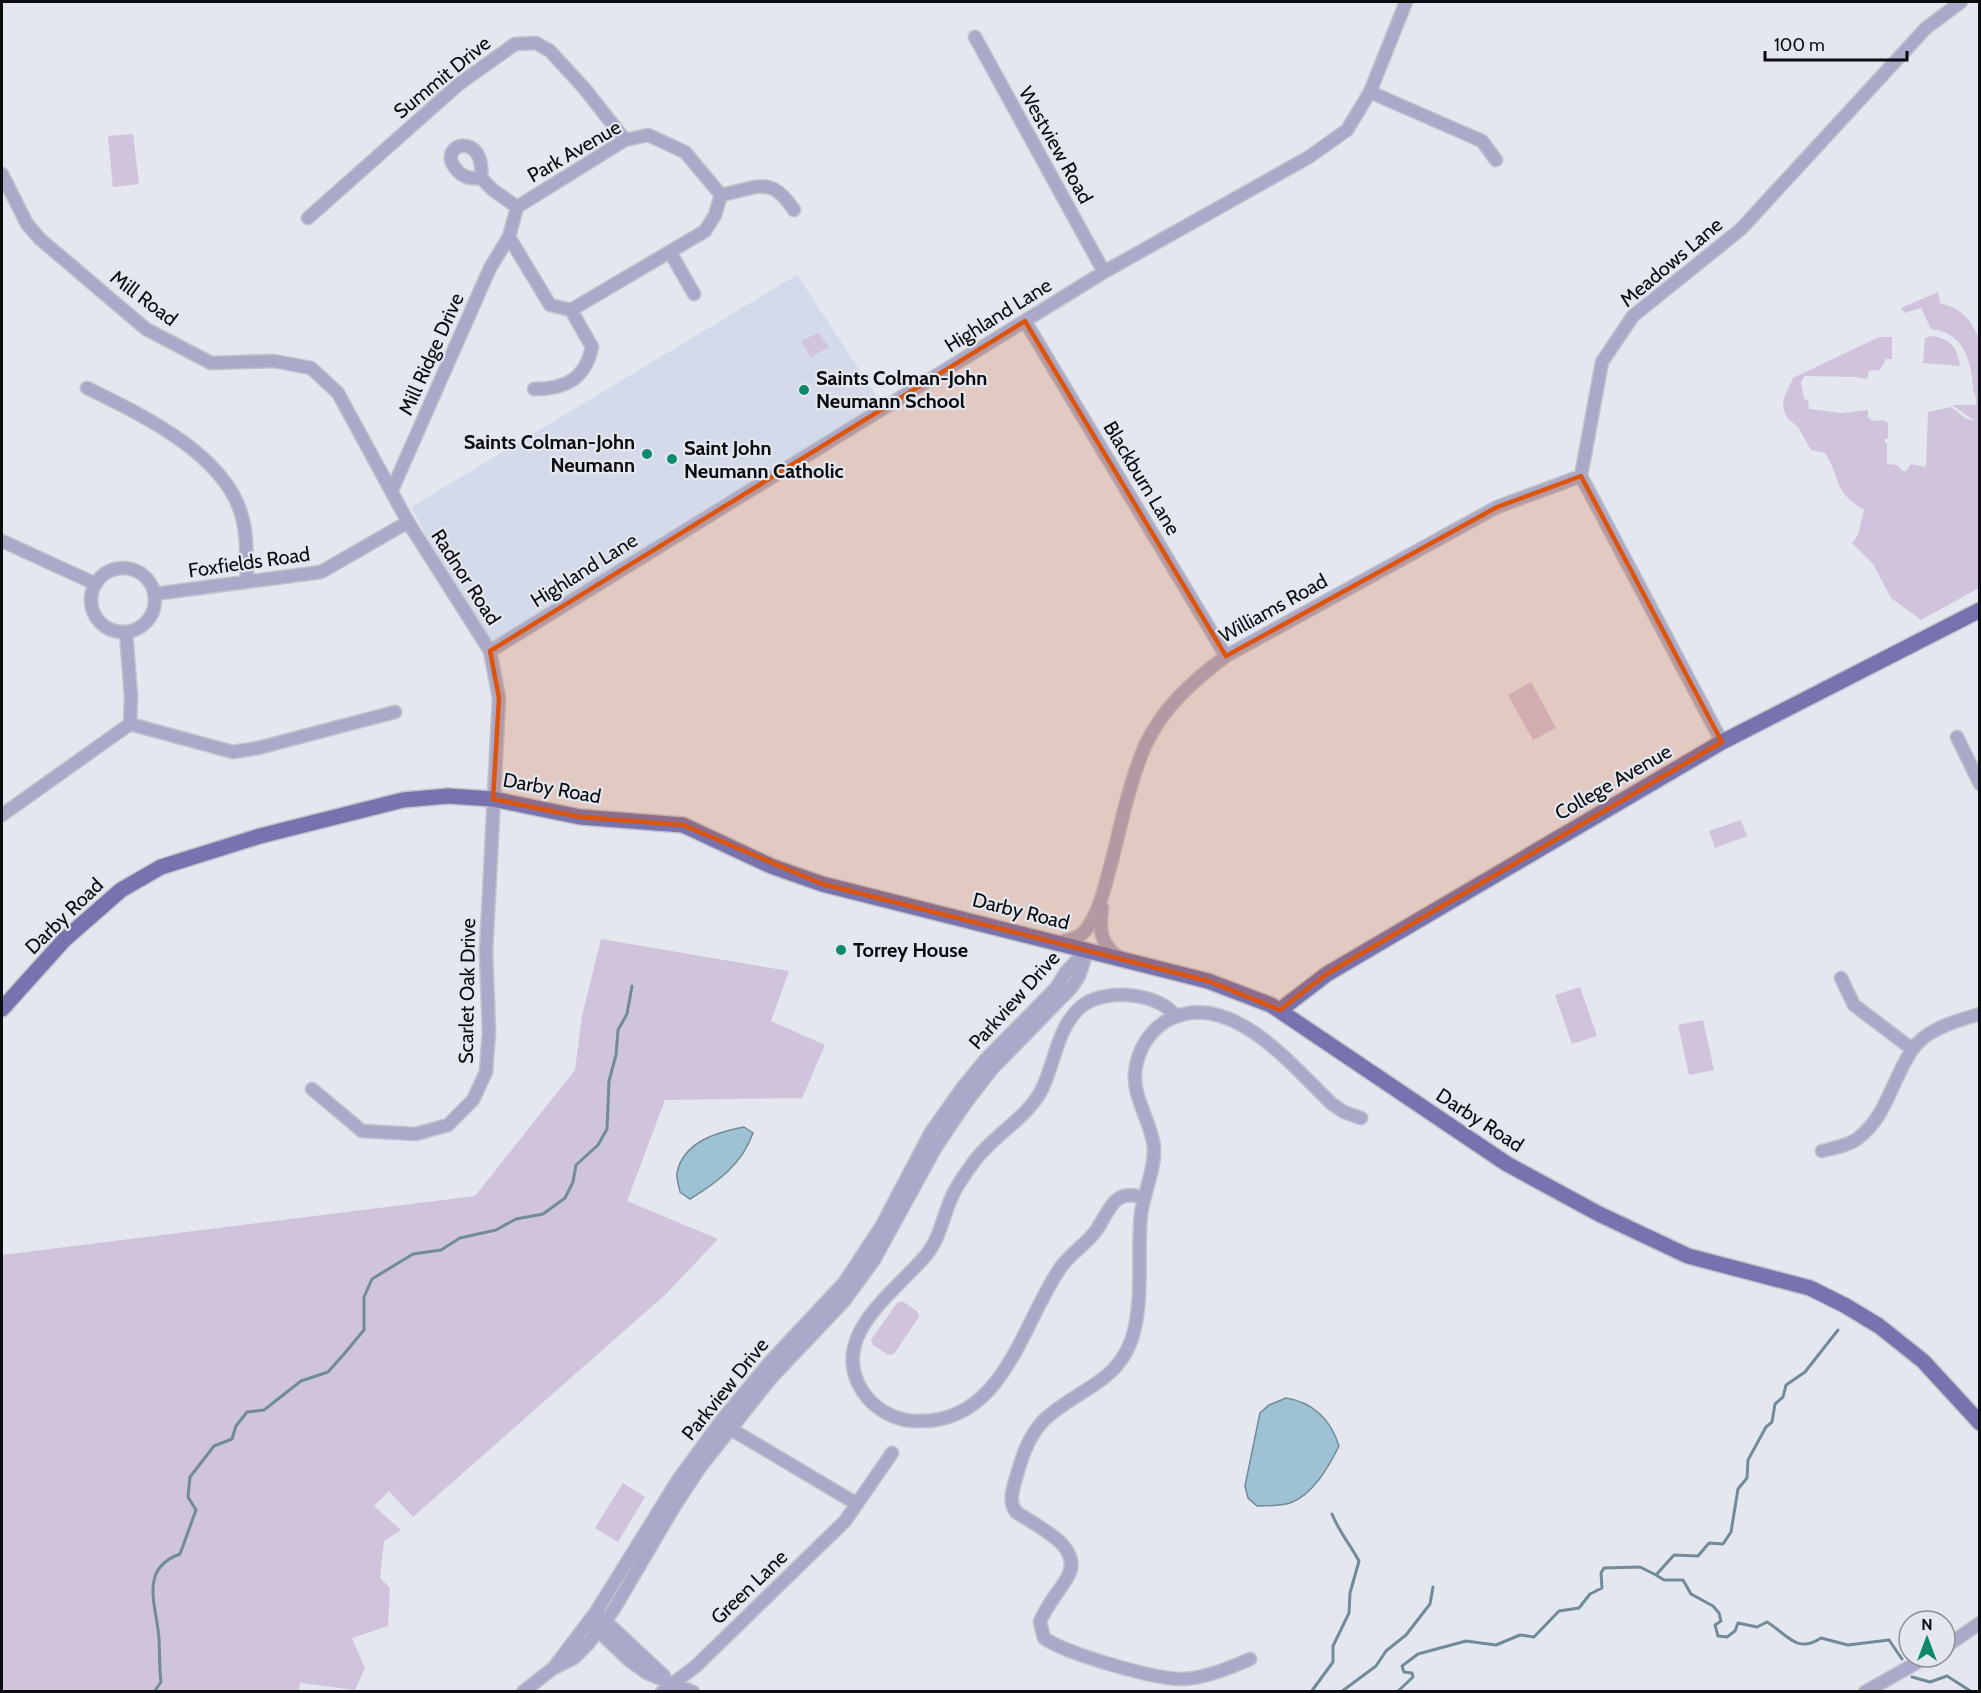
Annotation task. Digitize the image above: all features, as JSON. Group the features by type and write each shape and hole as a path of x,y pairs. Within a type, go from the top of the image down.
{"main road":[{"name":"College Avenue","path":"1280,1010 1328,974 1722,742 1980,610"},
{"name":"Darby Road","path":"2,1009 65,939 121,890 161,867 260,836 382,804 448,796 493,799 580,817 683,825 771,867 822,884 1088,949 1208,981 1249,995 1280,1010 1507,1164 1599,1214 1688,1256 1810,1288 1846,1306 1879,1326 1923,1361 1980,1423"}],"street":[{"name":"Highland Lane","path":"490,651 1104,272 1309,157 1347,130 1370,92 1406,2"},
{"name":"Meadows Lane","path":"1581,476 1602,362 1633,316 1741,229 1926,28 1961,2"},
{"name":"Westview Road","path":"975,37 1104,272"},
{"name":"Summit Drive","path":"308,218 459,84 515,44 536,43 550,51 584,87 625,140"},
{"path":"1370,92 1482,141 1496,160"},
{"name":"Park Avenue","path":"517,207 625,140 648,135 685,152 721,195"},
{"name":"Mill Road","path":"2,174 27,224 40,239 146,329 212,363 274,361 311,368 338,393"},
{"path":"482,178 493,190 517,207"},
{"path":"509,237 550,305 571,310 705,231 715,215 721,195 768,186 781,191 794,210"},
{"name":"Mill Ridge Drive","path":"392,490 490,268 509,237 517,207"},
{"path":"670,252 694,294"},
{"path":"534,389 551,389 577,378 589,362 592,347 571,310"},
{"name":"Blackburn Lane","path":"1025,321 1226,656"},
{"path":"87,388 143,416 192,450 219,474 233,495 243,518 247,582"},
{"name":"Radnor Road","path":"338,393 408,522 490,651 499,698 493,799"},
{"path":"1581,476 1722,742"},
{"name":"Williams Road","path":"1059,942 1071,940 1083,933 1093,918 1105,886 1145,747 1170,706 1194,680 1226,656 1497,507 1581,476"},
{"name":"Foxfields Road","path":"154,594 321,572 408,522"},
{"path":"2,541 96,584"},
{"path":"128,569 144,576 154,594 155,602 149,620 142,626 126,632 107,628 95,615 91,601 96,584 111,571 128,569"},
{"path":"126,632 131,696 130,724"},
{"path":"130,724 233,752 258,748 395,712"},
{"path":"2,815 130,724"},
{"path":"1958,737 1980,784"},
{"name":"Scarlet Oak Drive","path":"312,1089 362,1131 384,1134 416,1134 448,1125 473,1100 486,1072 489,1032 486,952 493,799"},
{"name":"Williams Road","path":"1105,886 1101,936 1106,946 1118,957"},
{"name":"Parkview Drive","path":"523,1692 552,1669 574,1658 725,1426 780,1360 844,1301 874,1260 938,1132 964,1104 1002,1050 1071,988 1079,976 1088,949"},
{"path":"1841,978 1854,1005 1912,1049"},
{"path":"1144,1198 1136,1195 1124,1196 1108,1209 1096,1232 1062,1265 1042,1298 1010,1365 996,1383 969,1406 943,1417 916,1422 898,1418 868,1400 858,1384 854,1368 854,1352 859,1333 884,1296 932,1247 951,1198 974,1161 1017,1120 1040,1092 1057,1047 1074,1014 1082,1006 1098,998 1117,996 1163,1004 1176,1017"},
{"path":"1250,1659 1194,1678 1170,1678 1063,1648 1044,1638 1040,1629 1043,1615 1069,1575 1071,1557 1064,1545 1016,1512 1012,1504 1012,1493 1024,1450 1036,1430 1054,1412 1110,1374 1127,1350 1135,1328 1144,1198 1154,1162 1154,1146 1136,1085 1136,1067 1143,1045 1159,1026 1188,1013 1206,1014 1246,1026 1266,1040 1332,1104 1344,1112 1361,1118"},
{"path":"1822,1151 1856,1141 1875,1122 1912,1049 1932,1032 1955,1021 1980,1014"},
{"path":"725,1426 857,1504"},
{"name":"Green Lane","path":"662,1692 674,1684 837,1529 892,1453"},
{"path":"597,1621 674,1684 693,1692"},
{"path":"1957,1639 1980,1623"},
{"path":"1865,1692 1906,1669"}],"highlighted area":[{"path":"1025,321 1226,656 1497,507 1581,476 1722,742 1327,974 1280,1010 1208,981 822,884 683,825 580,817 493,799 499,698 490,651"}],"shaded area":[{"path":"133,134 139,184 113,187 108,136"},
{"name":"Saints Colman-John Neumann","path":"797,275 880,401 492,643 482,638 411,507"},
{"path":"1938,292 1940,303 1954,308 1965,316 1979,339 1979,588 1921,620 1891,598 1873,564 1852,543 1858,535 1864,510 1842,490 1825,453 1811,450 1798,427 1788,419 1784,411 1783,400 1793,378 1879,337 1892,337 1892,359 1886,359 1880,370 1869,371 1867,379 1805,376 1801,382 1804,399 1808,400 1809,409 1841,413 1868,410 1868,417 1872,421 1883,420 1888,423 1888,438 1884,440 1887,444 1887,464 1897,465 1902,471 1906,471 1911,464 1926,467 1928,412 1951,407 1966,419 1975,421 1952,405 1976,405 1970,367 1958,341 1942,331 1931,329 1921,308 1905,313 1901,308"},
{"path":"818,333 829,347 811,357 801,341"},
{"path":"1932,336 1944,339 1952,345 1960,366 1923,363 1925,338"},
{"path":"1531,682 1556,728 1533,740 1508,695"},
{"path":"1741,820 1747,836 1715,848 1709,831"},
{"path":"601,939 789,971 771,1021 825,1045 802,1098 665,1100 627,1201 718,1239 666,1294 413,1517 389,1491 374,1506 401,1530 384,1541 380,1578 390,1588 388,1626 352,1638 365,1668 355,1690 300,1683 299,1692 2,1691 2,1255 475,1196 575,1070 582,1016"},
{"path":"1580,987 1597,1036 1572,1044 1555,995"},
{"path":"1703,1020 1714,1070 1689,1075 1678,1025"},
{"path":"902,1301 918,1312 919,1317 894,1354 888,1355 873,1345 871,1340 897,1303"},
{"path":"623,1483 645,1497 618,1542 595,1528"}],"water":[{"path":"744,1127 753,1133 736,1163 710,1186 690,1199 680,1192 677,1173 686,1153 703,1140"},
{"path":"1286,1398 1305,1404 1320,1414 1331,1428 1339,1446 1325,1471 1306,1494 1286,1504 1257,1506 1248,1498 1245,1486 1260,1413 1269,1405"}],"waterway":[{"path":"154,1692 161,1682 154,1579 159,1569 167,1561 180,1554 196,1510 188,1497 190,1477 214,1446 232,1439 236,1426 247,1412 264,1410 301,1381 328,1372 364,1330 364,1297 372,1279 413,1254 441,1250 460,1238 496,1230 516,1219 543,1214 565,1198 573,1182 576,1165 598,1145 607,1129 609,1081 616,1055 618,1030 627,1014 632,986"},
{"path":"1397,1692 1413,1677 1412,1673 1404,1672 1402,1666 1418,1654 1466,1641 1496,1645 1520,1635 1534,1637 1559,1611 1579,1608 1590,1594 1602,1588 1601,1573 1604,1568 1640,1567 1656,1575 1674,1555 1698,1556 1709,1543 1723,1544 1731,1532 1738,1489 1747,1478 1748,1460 1766,1427 1772,1422 1775,1404 1783,1397 1786,1385 1805,1372 1838,1330"},
{"path":"1311,1692 1333,1662 1333,1646 1349,1613 1350,1593 1359,1561 1332,1514"},
{"path":"1656,1575 1664,1580 1683,1580 1691,1594 1713,1606 1719,1613 1721,1621 1715,1625 1718,1636 1727,1637 1735,1631 1738,1623 1757,1627 1767,1622 1799,1643 1805,1644 1821,1638 1848,1645 1889,1640 1897,1652"},
{"path":"1341,1692 1376,1666 1386,1651 1406,1635 1430,1604 1433,1587"},
{"path":"1912,1677 1930,1682 1947,1676 1972,1692"}],"place":[{"name":"Saints Colman-John Neumann School","path":"804,390"},
{"name":"Saints Colman-John Neumann","path":"647,454"},
{"name":"Saint John Neumann Catholic","path":"672,459"},
{"name":"Torrey House","path":"841,950"}]}
